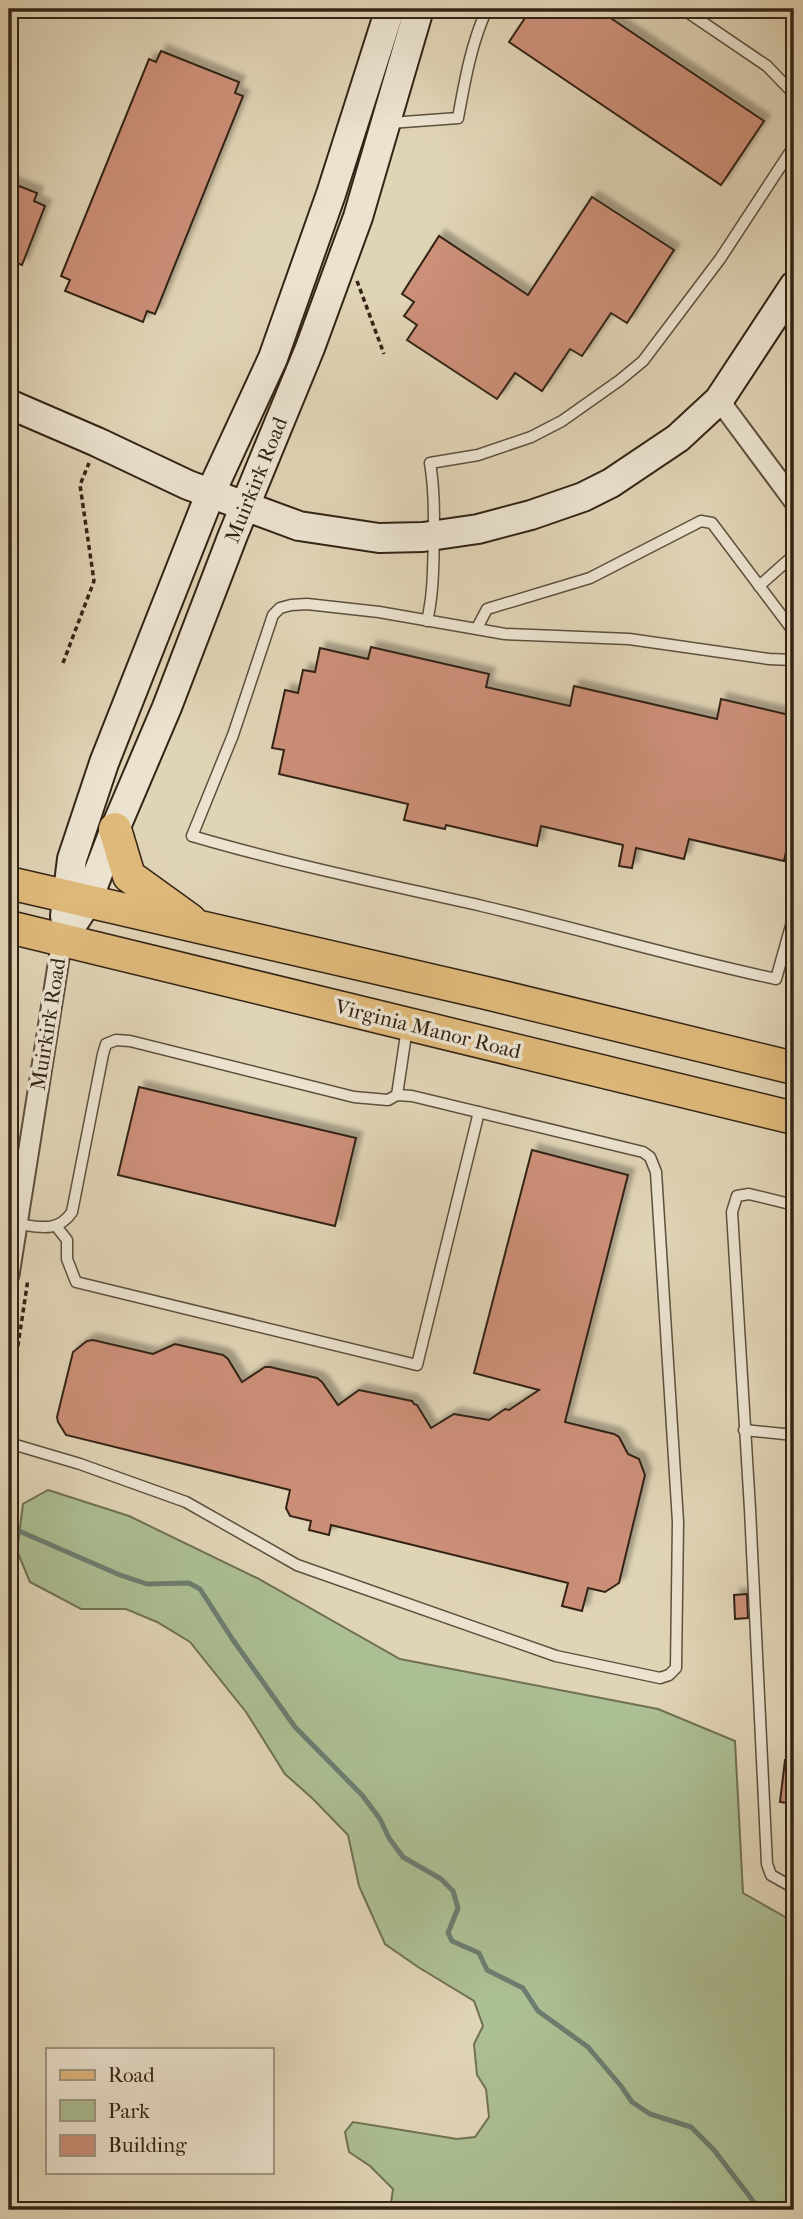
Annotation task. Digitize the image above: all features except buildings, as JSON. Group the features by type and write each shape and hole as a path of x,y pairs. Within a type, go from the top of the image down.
{"main road":[{"name":"Muirkirk Road","path":"62,940 77,900 115,829 167,707 245,505 310,348 358,217 371,118 390,9"},
{"name":"Muirkirk Road","path":"77,900 72,859 104,763 211,492 273,358 371,118 419,9"},
{"path":"9,404 188,485 299,526 379,538 478,529 583,497 611,483 678,438 719,400 794,286"},
{"path":"115,829 129,876 202,929"},
{"path":"9,883 486,993 794,1068"},
{"name":"Virginia Manor Road","path":"9,927 794,1118"}],"street":[{"path":"719,400 794,501"},
{"name":"Muirkirk Road","path":"9,1275 62,940"}],"lane":[{"path":"371,118 458,118 469,59 487,9"},
{"path":"682,9 767,66 794,94"},
{"path":"788,9 794,13"},
{"path":"427,621 433,592 435,489 430,463 478,455 531,437 562,421 643,361 720,259 794,146"},
{"path":"477,628 487,608 590,578 618,566 701,521 712,523 794,632"},
{"path":"759,586 794,555"},
{"path":"794,660 769,659 629,639 505,634 307,604 291,604 280,608 274,615 233,735 192,836 360,880 483,907 710,965 776,979 794,915"},
{"path":"397,1095 408,1024"},
{"path":"9,1443 80,1464 186,1502 298,1565 556,1656 660,1678 669,1675 676,1668 678,1522 656,1172 650,1157 643,1152 412,1096 397,1095 388,1100 354,1097 130,1041 116,1040 106,1044 72,1212 65,1222 56,1226 42,1228 17,1224"},
{"path":"56,1226 67,1240 67,1259 76,1282 417,1365 479,1112"},
{"path":"794,1205 749,1194 737,1196 732,1212 767,1864 771,1875 794,1888"},
{"path":"744,1430 794,1435"}],"path":[{"path":"356,276 384,354"},
{"path":"63,663 94,581 80,485 97,442"},
{"path":"9,1405 29,1273"}],"green space":[{"path":"48,1490 129,1516 257,1578 400,1659 658,1709 735,1741 743,1893 794,1922 794,2210 390,2210 393,2189 370,2166 349,2152 345,2132 353,2122 457,2139 475,2137 489,2117 486,2089 477,2075 474,2044 483,2026 474,2001 385,1944 359,1886 348,1835 285,1774 246,1712 190,1642 157,1622 126,1609 81,1609 30,1582 17,1551 23,1504"}],"waterway":[{"path":"19,1531 147,1584 189,1583 200,1589 295,1727 362,1795 403,1857 441,1879 453,1891 458,1908 448,1933 452,1941 479,1953 487,1970 523,1988 538,2011 588,2047 632,2102 650,2114 691,2127 714,2150 760,2210"}]}
